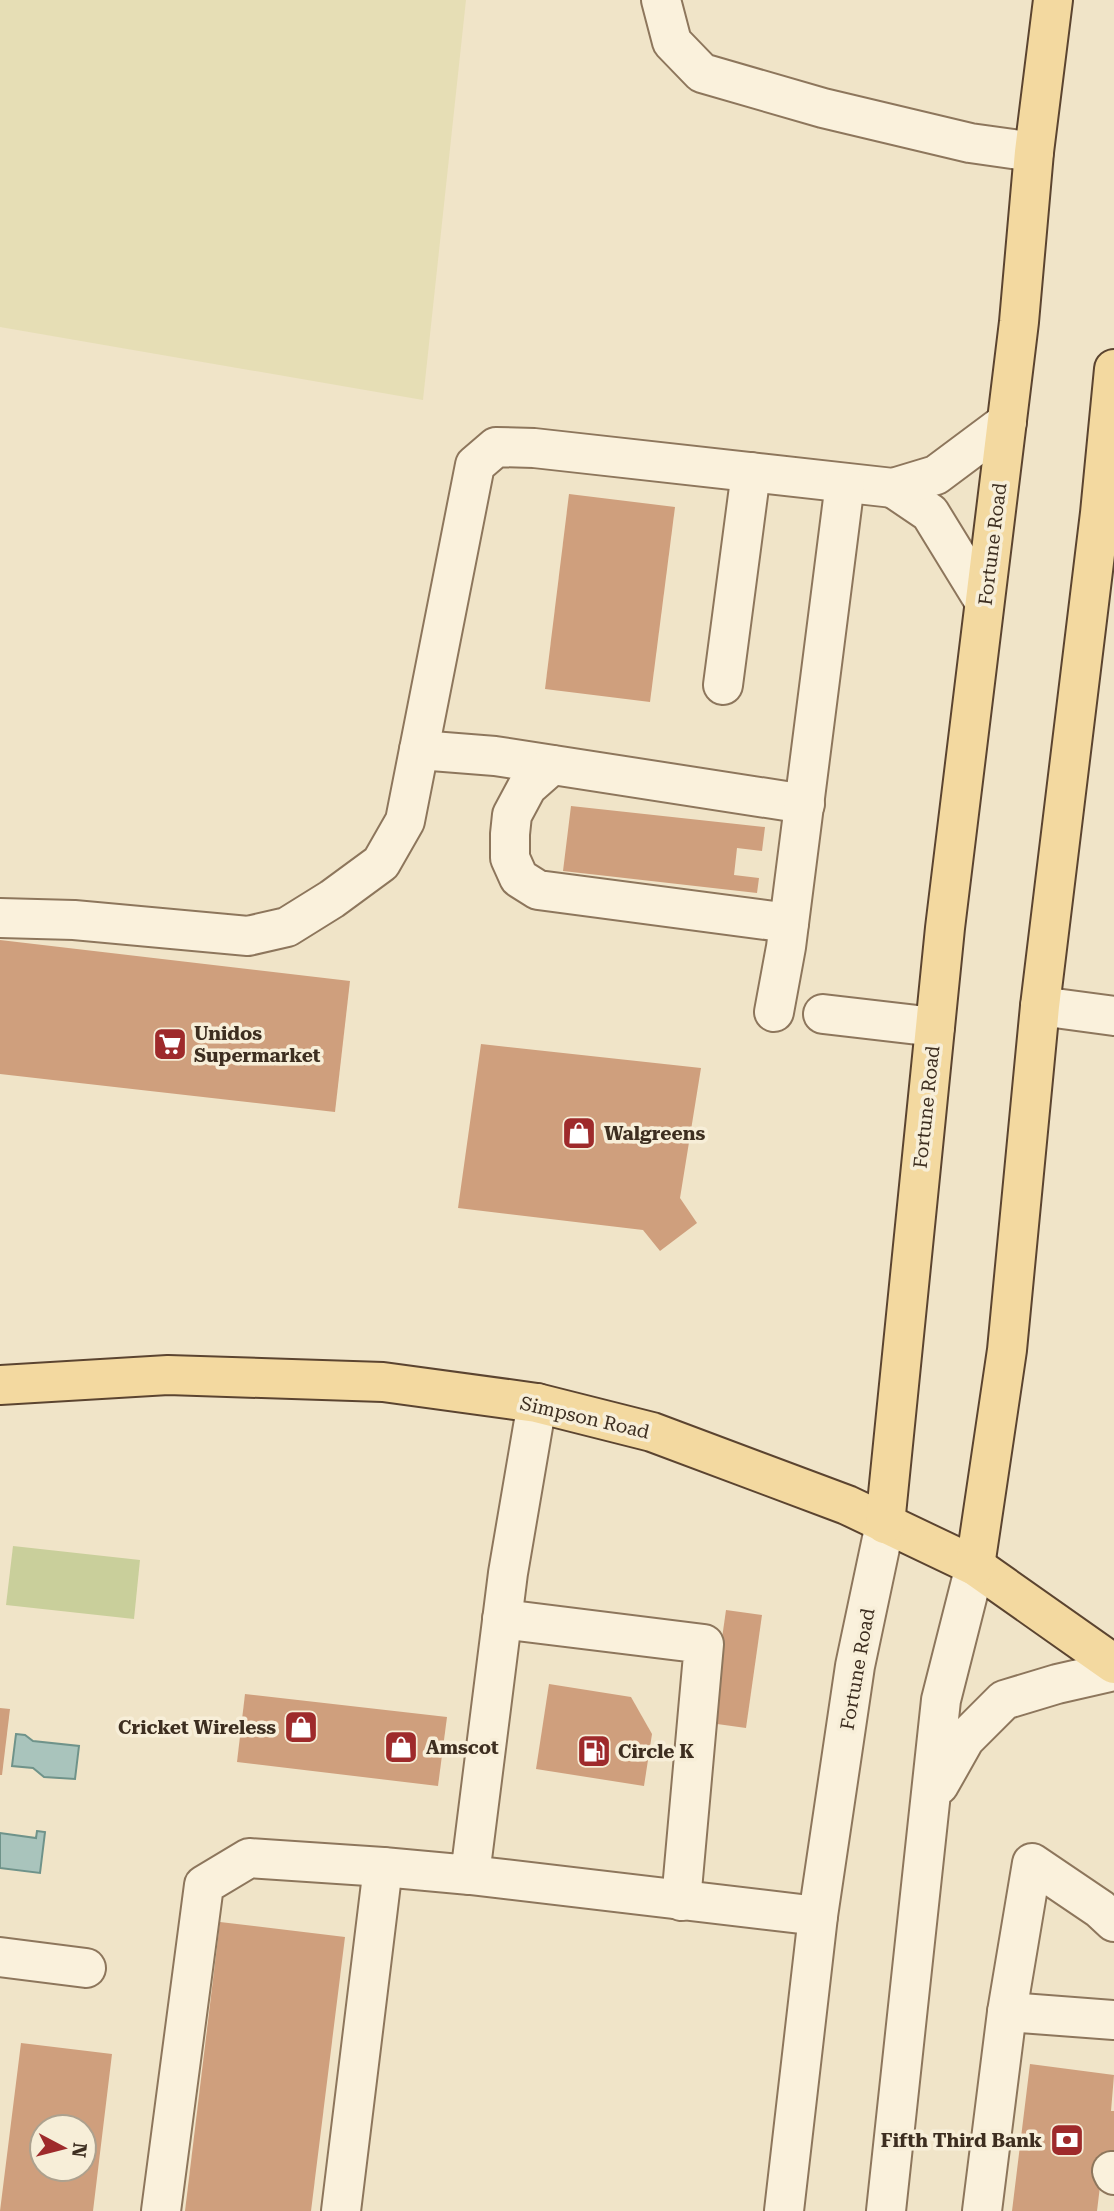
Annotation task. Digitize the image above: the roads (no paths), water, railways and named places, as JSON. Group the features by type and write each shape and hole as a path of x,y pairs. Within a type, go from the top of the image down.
{"main road":[{"name":"Fortune Road","path":"886,1524 935,1027 1007,422 1034,152 1053,0"},
{"path":"975,1566 1007,1350 1040,1006 1107,514 1114,369"},
{"name":"Simpson Road","path":"0,1385 168,1375 356,1381 383,1382 537,1403 652,1432 847,1505 975,1566 1114,1664"}],"street":[{"path":"661,0 672,42 702,73 823,108 970,142 1034,152"},
{"path":"0,918 74,920 248,936 287,927 332,899 381,863 405,821 475,465 496,447 534,448 893,488 936,475 1007,422"},
{"path":"723,685 751,472"},
{"path":"774,1012 805,804 845,483"},
{"path":"893,488 930,513 985,601"},
{"path":"419,750 495,756 805,804"},
{"path":"552,765 527,787 512,815 510,858 519,878 538,890 789,923"},
{"path":"1040,1006 1114,1016"},
{"path":"823,1014 935,1027"},
{"path":"470,1875 502,1619 537,1403"},
{"name":"Fortune Road","path":"784,2211 818,1916 855,1666 886,1524"},
{"path":"886,2211 941,1700 975,1566"},
{"path":"502,1619 704,1644 681,1901"},
{"path":"931,1800 965,1739 1004,1700 1114,1671"},
{"path":"160,2211 204,1885 249,1858 470,1875 818,1916"},
{"path":"982,2211 1007,2012 1032,1863 1100,1909 1114,1922"},
{"path":"341,2211 383,1867"},
{"path":"0,1957 86,1968"},
{"path":"1007,2012 1114,2020"}],"water":[{"path":"16,1734 25,1735 33,1741 79,1746 75,1779 44,1777 33,1768 12,1766"},
{"path":"37,1831 45,1832 40,1873 0,1868 0,1833 36,1838"}],"place":[{"name":"Unidos Supermarket","path":"170,1044"},
{"name":"Walgreens","path":"579,1133"},
{"name":"Cricket Wireless","path":"301,1727"},
{"name":"Amscot","path":"401,1747"},
{"name":"Circle K","path":"594,1751"},
{"name":"Fifth Third Bank","path":"1067,2140"}]}
